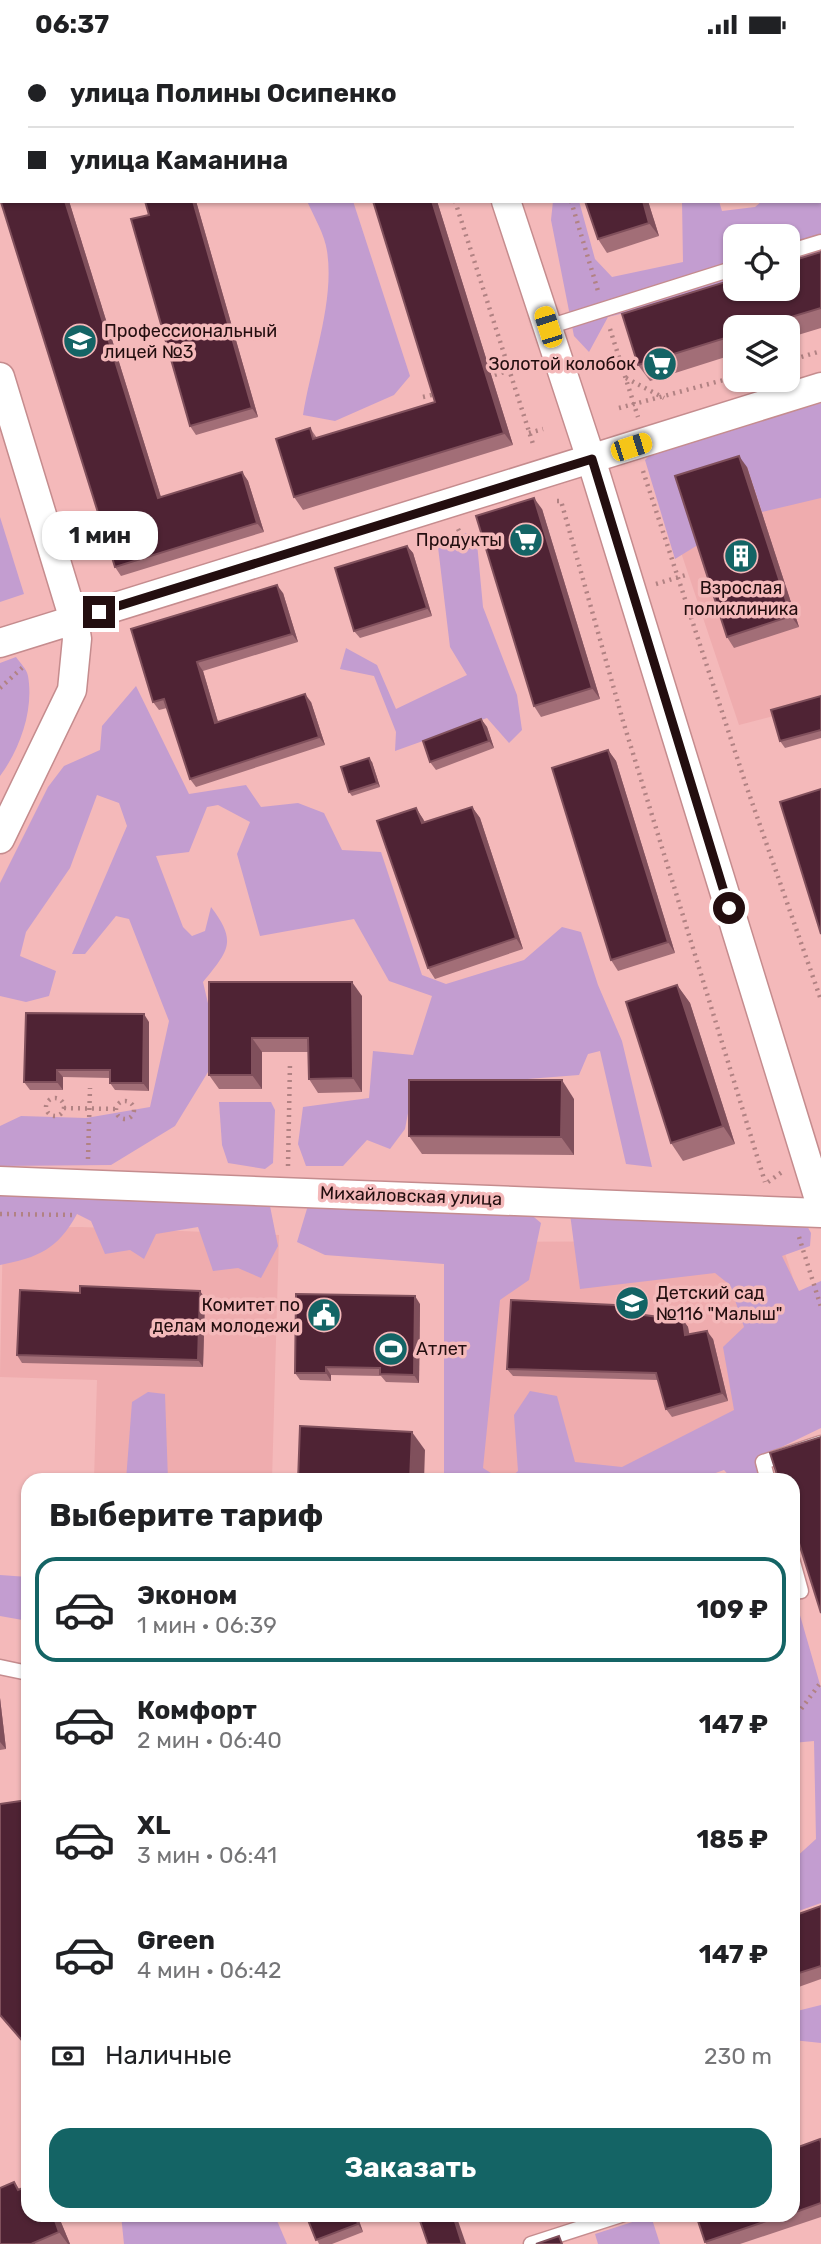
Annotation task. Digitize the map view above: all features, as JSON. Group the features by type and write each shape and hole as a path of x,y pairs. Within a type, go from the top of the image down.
{"street":[{"path":"507,203 592,459 821,1206"},
{"path":"0,377 75,620 77,639 72,690 0,839"},
{"path":"0,643 821,387"},
{"name":"Михайловская улица","path":"0,1181 821,1213"}],"lane":[{"path":"800,248 821,242"},
{"path":"548,327 723,272"},
{"path":"765,1473 762,1462 821,1443"},
{"path":"0,1667 21,1672"},
{"path":"531,2244 599,2222"}],"path":[{"path":"457,203 533,444"},
{"path":"800,357 821,351"},
{"path":"480,380 557,356"},
{"path":"626,377 664,398"},
{"path":"619,408 723,381"},
{"path":"423,397 446,390"},
{"path":"528,433 543,429"},
{"path":"640,462 747,788 821,1000"},
{"path":"561,501 623,721 766,1183 782,1172"},
{"path":"287,1192 290,1063"},
{"path":"88,1163 90,1088"},
{"path":"56,1098 63,1101 64,1108 61,1114 54,1116 48,1112 46,1106 49,1100 56,1098"},
{"path":"126,1101 132,1104 134,1111 131,1118 123,1119 117,1116 116,1109 119,1103 126,1101"},
{"path":"64,1108 116,1109"},
{"path":"796,1228 821,1307"},
{"path":"800,1710 821,1682"}],"shaded area":[{"path":"308,203 354,203 410,376 394,395 335,421 303,415 328,291 327,251"},
{"path":"553,203 580,203 595,259 612,277 683,262 682,203 720,203 722,211 755,207 760,203 821,203 821,258 800,264 800,224 723,224 723,288 608,317 589,352 574,336 551,220"},
{"path":"821,403 821,498 762,512 747,467 701,543 675,559 645,460 653,452"},
{"path":"821,410 821,704 739,725 651,463"},
{"path":"0,517 24,594 0,602"},
{"path":"468,533 477,543 483,607 517,695 522,730 509,743 487,718 395,751 396,732 374,676 340,669 346,648 377,665 396,709 467,675 450,647 438,547 442,535"},
{"path":"16,657 27,673 29,702 24,729 14,754 0,776 0,663"},
{"path":"136,686 189,794 246,785 261,807 298,803 324,813 342,850 381,852 422,975 446,984 524,960 562,927 581,932 598,985 622,1041 652,1167 626,1164 600,1051 588,1054 579,1075 423,1087 412,1092 405,1129 390,1149 367,1140 343,1166 306,1166 298,1144 303,1107 369,1098 373,1051 413,1055 432,996 389,981 354,919 260,936 237,854 250,822 218,805 207,807 189,852 156,856 183,927 192,936 205,931 211,907 225,929 227,938 224,954 203,982 215,1033 208,1072 175,1126 111,1165 0,1166 0,1126 21,1116 86,1118 150,1107 169,1021 129,919 116,916 85,954 72,954 127,826 119,803 97,795 70,868 26,932 20,956 56,971 49,996 26,1002 0,996 0,883 48,787 64,766 100,750 102,726"},
{"path":"219,1102 271,1102 275,1110 273,1163 265,1169 228,1163 222,1145"},
{"path":"0,1195 269,1201 278,1246 261,1278 238,1268 213,1271 198,1227 156,1234 144,1259 130,1250 105,1254 91,1221 77,1214 62,1236 46,1250 26,1259 0,1265"},
{"path":"309,1202 528,1212 541,1223 529,1280 500,1300 483,1468 491,1473 444,1473 444,1264 325,1255 297,1242"},
{"path":"570,1214 806,1224 811,1233 810,1246 782,1256 799,1291 821,1281 821,1428 755,1460 759,1473 727,1473 724,1470 716,1473 516,1473 518,1471 514,1415 530,1391 557,1396 575,1462 622,1467 734,1410 723,1347 744,1327 730,1285 715,1273 580,1289"},
{"path":"81,1227 279,1235 272,1473 94,1473 97,1380 0,1377 3,1228"},
{"name":"Детский сад №116 \"Малыш\"","path":"781,1241 821,1364 821,1399 608,1473 462,1473 465,1242"},
{"path":"148,1392 165,1394 168,1473 127,1473 132,1402"},
{"path":"0,1575 21,1576 21,1620 0,1616"},
{"path":"800,1615 821,1688 821,1903 800,1910 800,1854 816,1839 814,1741 800,1742"},
{"path":"821,2005 821,2043 800,2041 800,2010"},
{"path":"122,2222 278,2222 287,2244 124,2244"},
{"path":"632,2222 653,2222 660,2244 598,2244 595,2234"}],"building":[{"name":"Профессиональный лицей №3","path":"1,203 66,203 158,498 242,472 257,523 115,567"},
{"path":"146,203 194,203 252,408 190,426 131,219 149,215"},
{"path":"374,203 433,203 504,433 294,497 276,439 310,428 313,439 435,402"},
{"path":"586,203 644,203 649,223 598,239"},
{"path":"821,252 821,308 798,315 723,315 723,339 638,365 622,314 723,283 723,301 800,301 800,258"},
{"name":"Взрослая поликлиника","path":"739,456 791,616 727,637 675,476"},
{"path":"534,498 592,688 534,706 476,516"},
{"path":"407,546 427,608 354,631 335,568"},
{"path":"277,585 292,634 197,662 215,723 305,694 319,737 190,779 164,699 153,702 131,629"},
{"path":"821,696 821,730 780,741 771,710"},
{"path":"481,719 489,741 430,762 423,741"},
{"path":"608,750 668,942 611,960 552,768"},
{"path":"369,758 377,783 349,792 341,767"},
{"path":"821,789 821,934 780,802"},
{"path":"472,807 516,938 428,968 377,821 416,808 422,823"},
{"path":"209,982 352,982 353,1078 309,1079 308,1038 252,1038 252,1075 209,1075"},
{"path":"677,985 723,1126 671,1143 626,1002"},
{"path":"26,1013 144,1014 143,1083 110,1083 110,1070 57,1070 57,1082 24,1082"},
{"path":"409,1080 562,1080 561,1137 409,1136"},
{"path":"80,1286 200,1291 198,1360 17,1355 20,1290 80,1293"},
{"path":"296,1294 415,1296 414,1375 380,1374 380,1368 326,1367 326,1373 295,1373"},
{"path":"511,1300 635,1306 636,1314 683,1320 685,1335 707,1331 722,1393 666,1409 656,1373 507,1369"},
{"path":"300,1426 412,1432 410,1473 298,1473"},
{"path":"821,1437 821,1613 800,1546 800,1473 776,1473 770,1453"},
{"path":"21,1801 21,2039 0,2015 0,1804"},
{"path":"821,1906 821,1966 800,1973 800,1914"},
{"path":"820,2139 821,2203 800,2210 800,2146"},
{"path":"14,2182 18,2190 21,2189 21,2222 55,2222 59,2232 34,2244 0,2244 0,2188"},
{"path":"309,2222 357,2222 358,2224 316,2240"},
{"path":"420,2222 455,2222 462,2244 428,2244"},
{"path":"698,2222 764,2222 705,2242"},
{"path":"559,2236 562,2244 536,2244"}],"place":[{"name":"Профессиональный лицей №3","path":"80,341"},
{"name":"Золотой колобок","path":"660,364"},
{"name":"Продукты","path":"526,540"},
{"name":"Взрослая поликлиника","path":"741,556"},
{"name":"Детский сад №116 \"Малыш\"","path":"632,1303"},
{"name":"Комитет по делам молодежи","path":"324,1315"},
{"name":"Атлет","path":"391,1349"}],"route":[{"path":"99,612 592,459 729,908"}]}
